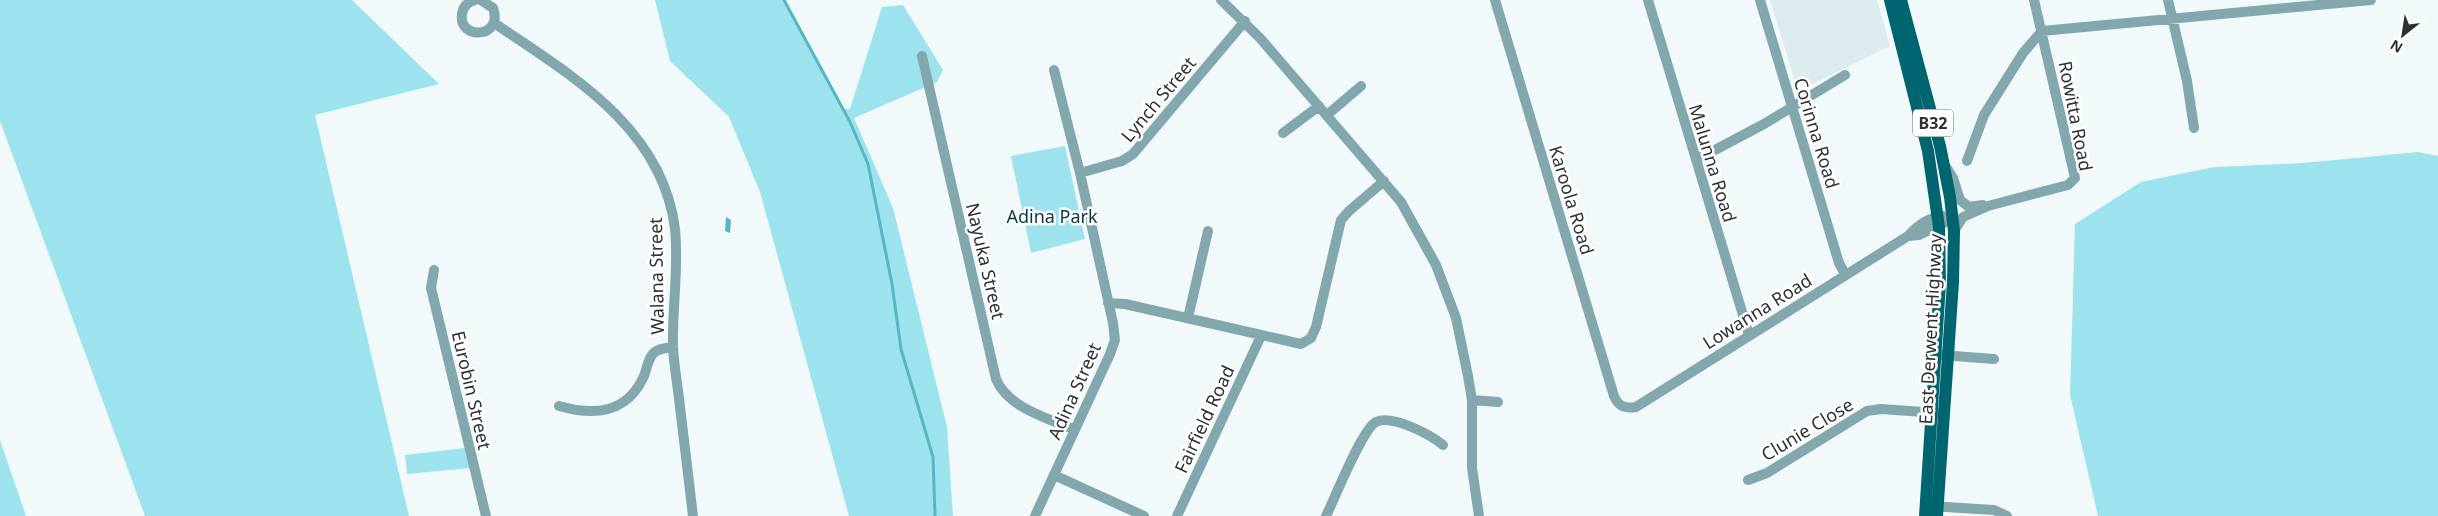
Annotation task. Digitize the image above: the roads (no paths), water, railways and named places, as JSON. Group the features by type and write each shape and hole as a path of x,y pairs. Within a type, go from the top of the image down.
{"main road":[{"name":"East Derwent Highway","path":"1890,0 1920,119 1938,222 1942,355"},
{"name":"East Derwent Highway","path":"1901,0 1943,162 1954,231 1953,282 1942,355 1931,511"}],"street":[{"path":"475,0 466,5 462,10 462,22 469,31 480,33 490,28 494,23 493,8 481,0"},
{"path":"1221,0 1245,21 1384,181 1413,220 1447,291 1456,318 1472,400 1472,468 1479,516"},
{"name":"Karoola Road","path":"1495,0 1614,396 1616,402 1622,407"},
{"name":"Malunna Road","path":"1648,0 1749,334"},
{"name":"Corinna Road","path":"1760,0 1839,263 1845,274"},
{"name":"Rowitta Road","path":"1954,231 1963,217 1988,206 2068,185 2075,178 2034,0"},
{"path":"2168,0 2187,81 2194,128"},
{"path":"1967,160 1984,115 2028,46 2042,31 2372,0"},
{"name":"Lynch Street","path":"1080,173 1122,161 1133,154 1245,21"},
{"name":"Walana Street","path":"494,23 555,64 607,104 636,136 655,164 670,205 675,231 673,347 693,516"},
{"name":"Nayuka Street","path":"922,56 996,378 1001,389 1011,399 1075,430"},
{"name":"Adina Street","path":"1035,516 1114,346 1114,331 1080,173 1054,70"},
{"path":"1696,160 1792,107 1844,75"},
{"path":"1327,115 1360,86"},
{"path":"1283,133 1319,106"},
{"name":"Rowitta Road","path":"1943,162 1953,178 1960,200 1969,207 1988,206"},
{"path":"1108,303 1126,304 1301,344 1311,338 1316,327 1342,220 1349,211 1384,181"},
{"name":"Lowanna Road","path":"1622,407 1636,407 1845,274 1908,236 1919,235 1938,222 1952,216"},
{"path":"1188,318 1208,230"},
{"name":"Eurobin Street","path":"434,270 431,288 486,516"},
{"name":"Fairfield Road","path":"1177,516 1261,336"},
{"path":"559,406 590,413 616,406 630,396 640,385 651,356 655,352 673,347"},
{"path":"1942,355 1994,359"},
{"path":"1472,400 1498,402"},
{"name":"Clunie Close","path":"1748,480 1767,472 1867,411 1881,409 1938,413"},
{"path":"1326,516 1366,432 1377,421 1388,420 1424,432 1443,445"},
{"path":"1054,475 1144,516"},
{"path":"1931,511 1994,510 2007,516"}],"waterway":[{"path":"784,0 850,122 868,164 892,284 901,349 933,457 935,516"}],"park label":[{"name":"Adina Park","path":"1052,216"}]}
